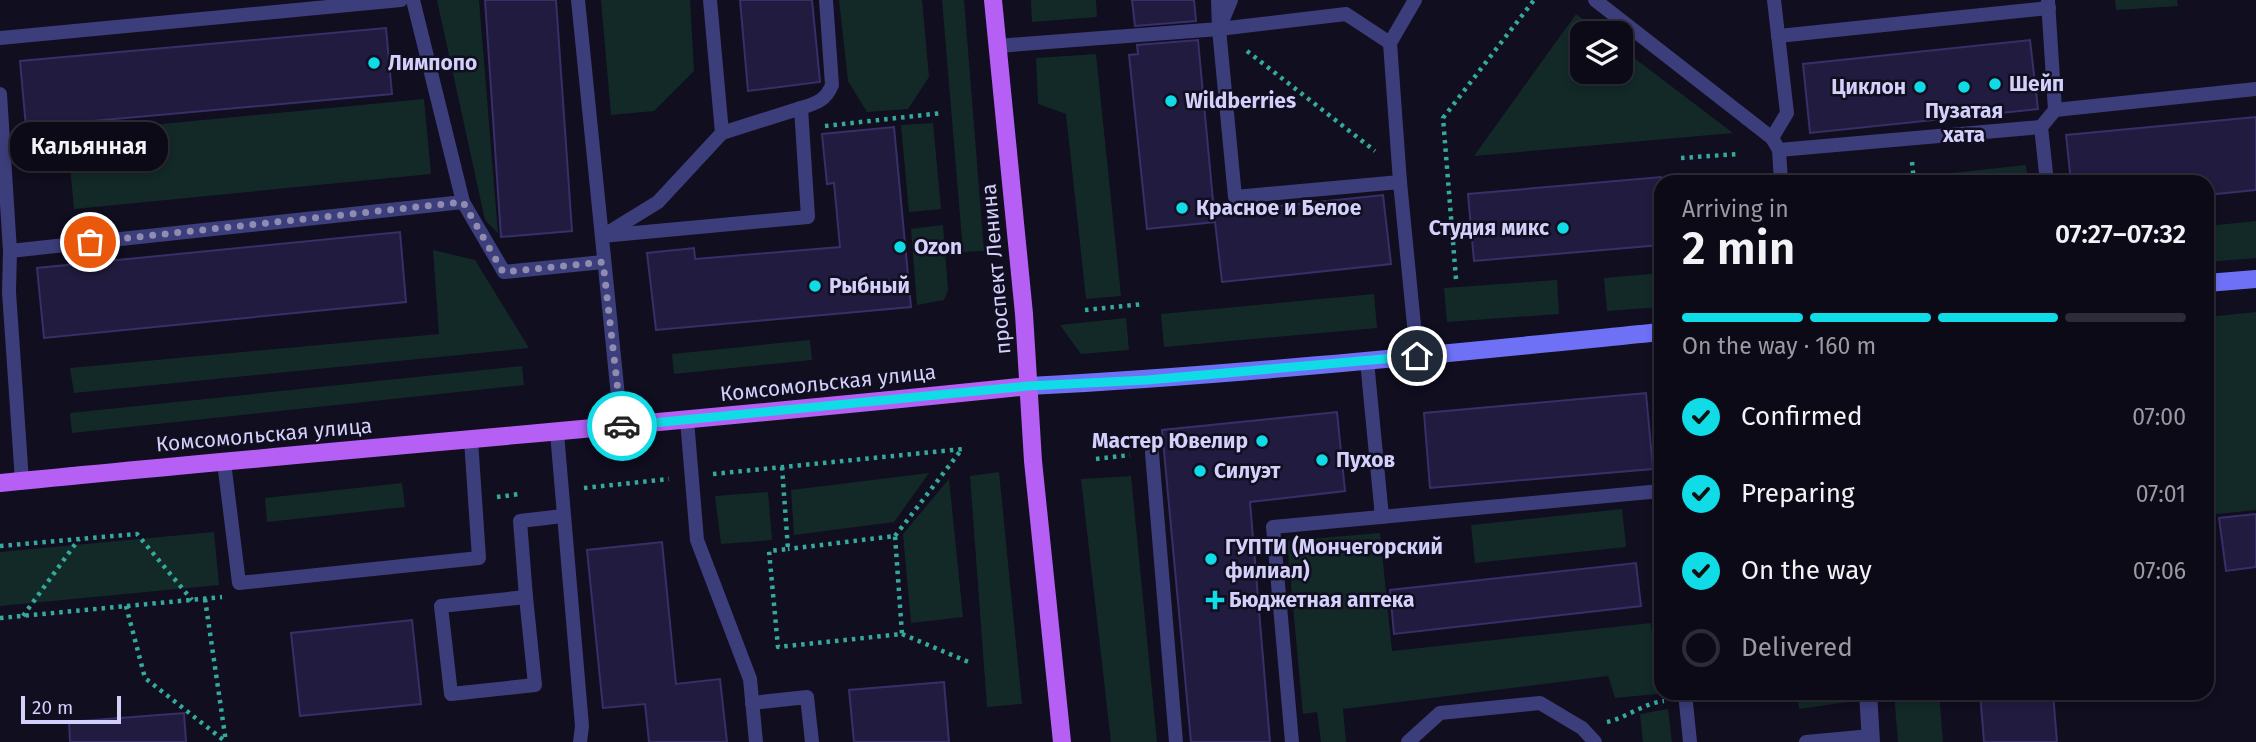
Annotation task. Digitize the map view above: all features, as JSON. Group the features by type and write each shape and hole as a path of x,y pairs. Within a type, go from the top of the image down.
{"main road":[{"name":"проспект Ленина","path":"993,0 1024,314 1033,461 1062,742"},
{"name":"Комсомольская улица","path":"0,483 87,473 557,433 1028,386"}],"street":[{"path":"2214,282 2256,279"},
{"name":"Комсомольская улица","path":"1028,386 1147,380 1654,333"},
{"path":"1868,700 1871,739"}],"lane":[{"path":"0,38 401,0"},
{"path":"413,0 463,202 503,272 603,262"},
{"path":"578,0 621,426"},
{"path":"710,0 722,133"},
{"path":"602,236 658,202 722,133 817,103 827,96 832,85 826,0"},
{"path":"1219,0 1219,29 1236,197 1400,176"},
{"path":"1219,29 1231,0"},
{"path":"1416,0 1390,43 1417,356"},
{"path":"1595,0 1775,144 2041,127"},
{"path":"1774,0 1787,113 1775,144 1781,175"},
{"path":"1778,36 2049,4 2055,110 2041,127 2046,175"},
{"path":"997,46 1219,29 1346,14 1390,43"},
{"path":"2055,110 2256,89"},
{"path":"0,93 10,251 5,292 22,481"},
{"path":"602,236 808,217 801,108"},
{"path":"10,251 463,202"},
{"path":"1367,361 1382,517"},
{"path":"687,420 697,540 750,679 756,742"},
{"path":"557,433 582,726 580,742"},
{"path":"224,462 239,583 479,558 471,440"},
{"path":"1152,453 1176,742"},
{"path":"1292,742 1273,527 1654,492"},
{"path":"526,597 441,606 451,694 535,685 520,522 563,516"},
{"path":"752,703 807,697 812,742"},
{"path":"1685,700 1690,742"},
{"path":"1408,742 1440,713 1541,703 1581,728 1595,742"},
{"path":"1806,742 1871,739"}],"path":[{"path":"1456,279 1443,118 1534,0"},
{"path":"1219,29 1400,176"},
{"path":"803,128 942,113"},
{"path":"1681,158 1738,154"},
{"path":"1085,310 1143,304"},
{"path":"902,634 895,536 962,449"},
{"path":"1096,459 1152,453"},
{"path":"782,467 788,548"},
{"path":"0,546 137,534 192,600"},
{"path":"895,536 769,551 778,647 902,634 971,663"},
{"path":"23,616 79,539"},
{"path":"126,606 145,677 226,742 205,599"},
{"path":"1581,728 1621,719 1666,700"}],"green space":[{"path":"437,0 479,0 498,233 485,220"},
{"path":"601,0 690,0 694,71 654,111 611,115"},
{"path":"839,0 922,0 929,77 908,109 867,112 848,81"},
{"path":"942,0 964,0 984,251 963,252"},
{"path":"1031,0 1096,0 1097,17 1032,22"},
{"path":"2115,0 2177,0 2178,6 2116,10"},
{"path":"1576,14 1585,21 1571,21"},
{"path":"1570,22 1570,84 1633,84 1633,57 1733,133 1474,156"},
{"path":"1096,54 1121,296 1086,299 1066,114 1038,104 1036,58"},
{"path":"424,99 431,174 74,209 67,133"},
{"path":"933,123 941,209 909,212 901,125"},
{"path":"2026,165 2027,175 1933,175"},
{"path":"2256,221 2256,258 2214,261 2214,225"},
{"path":"943,225 948,290 944,300 917,305 911,229"},
{"path":"433,250 475,260 529,348 74,393 70,368 439,334"},
{"path":"1654,274 1654,308 1607,311 1604,278"},
{"path":"1557,280 1559,314 1447,322 1444,288"},
{"path":"1374,294 1377,328 1164,347 1161,314"},
{"path":"2256,312 2256,510 2214,514 2214,316"},
{"path":"1126,318 1129,350 1081,354 1060,325"},
{"path":"810,340 812,360 674,374 672,354"},
{"path":"522,366 524,385 72,433 70,413"},
{"path":"999,472 1022,704 987,707 970,476"},
{"path":"929,473 894,522 794,535 791,490"},
{"path":"1131,476 1157,742 1111,742 1081,479"},
{"path":"949,479 963,617 911,623 903,534"},
{"path":"402,483 405,507 267,522 265,498"},
{"path":"768,492 772,540 721,544 715,496"},
{"path":"1622,509 1626,547 1475,563 1471,525"},
{"path":"214,532 219,585 0,606 0,552"},
{"path":"1380,533 1392,651 1651,623 1654,694 1615,698 1608,676 1343,709 1346,742 1321,742 1317,712 1303,714 1287,541"},
{"path":"1798,700 1847,700 1847,702 1799,709"},
{"path":"1895,700 1940,700 1943,742 1898,742"},
{"path":"1668,709 1672,742 1643,742 1640,714"}],"building":[{"path":"485,0 556,0 572,231 501,237"},
{"path":"740,0 812,0 820,82 748,91"},
{"path":"1132,0 1194,0 1196,21 1135,26"},
{"path":"386,28 392,94 26,127 20,61"},
{"path":"1198,40 1215,222 1147,229 1129,55 1138,54 1137,45"},
{"name":"Циклон","path":"2030,40 2038,109 1810,133 1803,64"},
{"path":"2256,117 2256,190 2214,194 2214,175 2070,175 2066,135"},
{"path":"894,127 911,307 656,330 647,253 694,248 695,259 840,247 834,183 827,184 822,134"},
{"path":"1654,178 1654,246 1474,261 1468,194"},
{"path":"1383,195 1391,264 1222,282 1214,213"},
{"path":"400,232 406,302 44,338 37,268"},
{"path":"1646,393 1653,469 1430,488 1424,413"},
{"path":"1337,412 1345,491 1250,502 1270,742 1191,742 1162,430"},
{"path":"2256,514 2256,567 2226,571 2219,518"},
{"path":"662,542 676,684 720,679 727,742 649,742 645,704 603,708 587,550"},
{"path":"1636,563 1641,606 1394,634 1390,590"},
{"path":"412,620 421,704 300,716 291,633"},
{"path":"944,682 949,742 854,742 849,690"},
{"path":"1981,700 2054,700 2057,742 1984,742"},
{"path":"184,713 186,742 70,742 69,722"}],"way so far":[{"path":"90,242 463,202 503,272 603,262 622,426"}],"place":[{"name":"Лимпопо","path":"374,63"},
{"name":"Шейп","path":"1995,84"},
{"name":"Циклон","path":"1920,87"},
{"name":"Пузатая хата","path":"1964,87"},
{"name":"Wildberries","path":"1171,101"},
{"name":"Красное и Белое","path":"1182,208"},
{"name":"Студия микс","path":"1563,228"},
{"name":"Кальянная","path":"90,242"},
{"name":"Ozon","path":"900,247"},
{"name":"Рыбный","path":"815,286"},
{"name":"Мастер Ювелир","path":"1262,441"},
{"name":"Пухов","path":"1322,460"},
{"name":"Силуэт","path":"1200,471"},
{"name":"ГУПТИ (Мончегорский филиал)","path":"1211,559"},
{"name":"Бюджетная аптека","path":"1215,600"}],"route":[{"path":"622,426 1028,386 1147,380 1417,356"}]}
